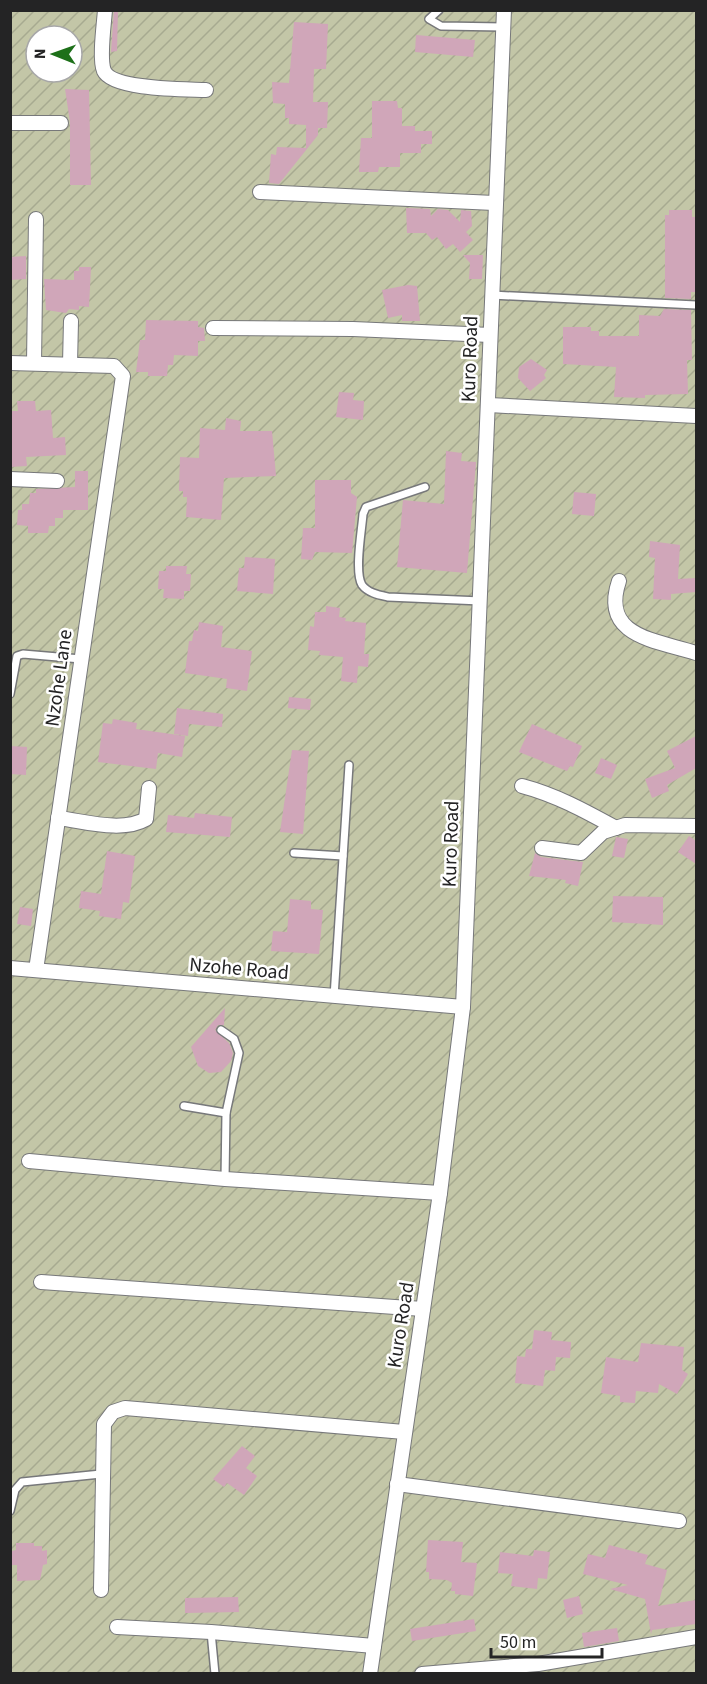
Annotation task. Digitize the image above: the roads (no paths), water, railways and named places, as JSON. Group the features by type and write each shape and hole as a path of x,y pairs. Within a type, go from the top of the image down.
{"street":[{"path":"105,10 103,66 107,76 121,83 206,90"},
{"name":"Kuro Road","path":"370,1674 440,1193 463,1007 489,405 494,203 504,10"},
{"path":"10,123 61,123"},
{"path":"260,192 494,203"},
{"path":"34,363 36,219"},
{"path":"10,363 70,364 71,321"},
{"path":"213,328 353,329 490,335"},
{"name":"Nzohe Lane","path":"36,970 123,376 114,366 70,364"},
{"path":"489,405 696,416"},
{"path":"10,479 57,481"},
{"path":"619,580 614,595 614,610 620,621 631,631 696,653"},
{"path":"522,786 568,802 616,828"},
{"path":"58,818 123,826 138,824 146,819 149,788"},
{"path":"542,848 581,853 603,832 625,825 696,826"},
{"name":"Nzohe Road","path":"10,968 463,1007"},
{"path":"29,1161 225,1179 440,1193"},
{"path":"41,1282 423,1309"},
{"path":"101,1590 101,1474 104,1424 113,1412 125,1408 404,1432"},
{"path":"397,1484 679,1521"},
{"path":"117,1627 211,1632 374,1646"},
{"path":"422,1674 538,1664 696,1637"}],"lane":[{"path":"439,10 429,19 441,26 503,27"},
{"path":"492,295 696,305"},
{"path":"424,487 366,507 363,514 359,570 362,585 374,594 388,597 481,601"},
{"path":"10,694 18,656 23,654 81,659"},
{"path":"334,997 349,765"},
{"path":"294,853 343,855"},
{"path":"221,1030 234,1040 239,1053 226,1113 225,1179"},
{"path":"184,1106 226,1113"},
{"path":"10,1511 15,1490 22,1482 101,1474"},
{"path":"211,1632 215,1674"}]}
